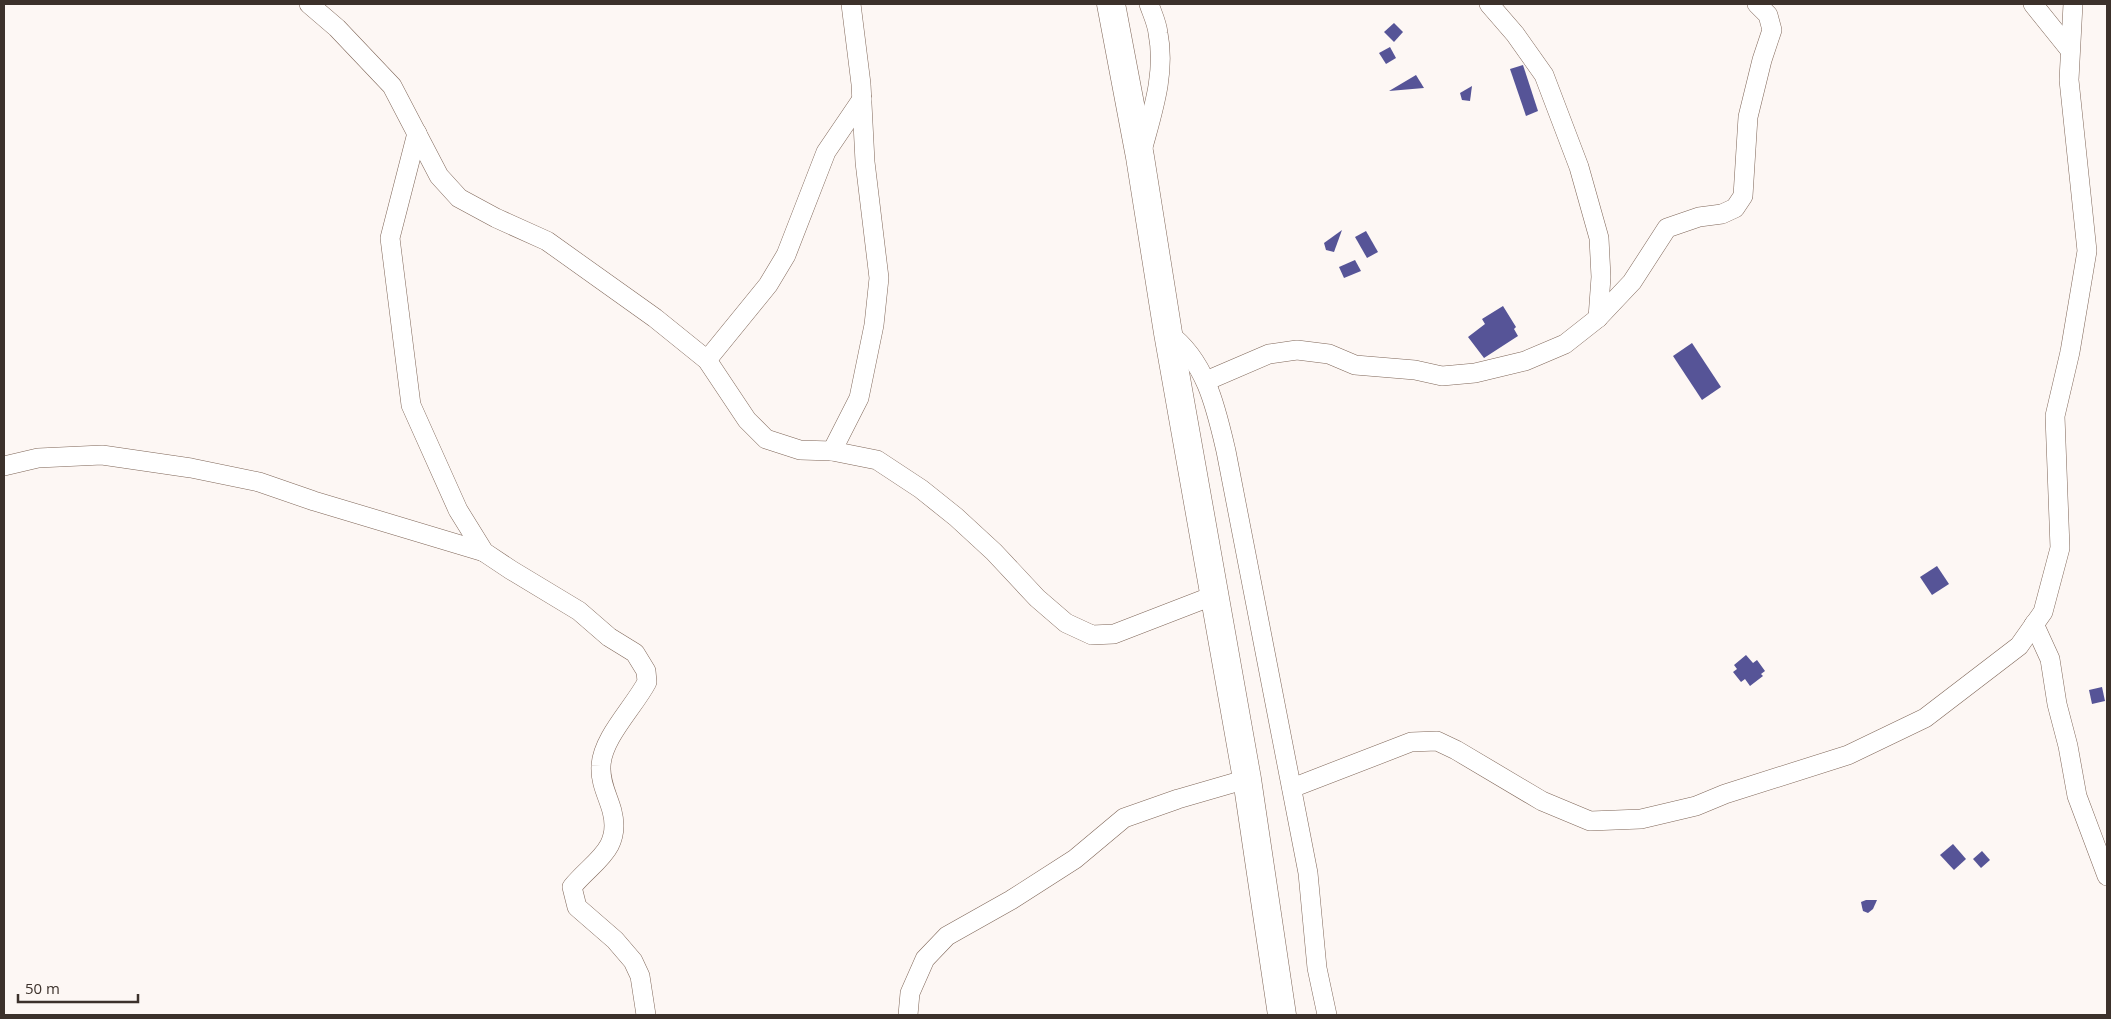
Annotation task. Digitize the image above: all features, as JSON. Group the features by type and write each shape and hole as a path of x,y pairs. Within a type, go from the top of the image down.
{"main road":[{"path":"1111,4 1140,157 1168,333 1247,779 1282,1015"}],"street":[{"path":"309,4 337,28 392,86 439,176 459,198 496,218 547,241 654,318 707,360 747,420 766,439 800,450 832,451 877,460 920,489 994,552 1037,598 1066,623 1092,635 1114,634 1214,595"},
{"path":"832,451 860,398 874,325 879,278 865,162 862,99 851,4"},
{"path":"1140,157 1157,96 1161,67 1158,33 1149,4"},
{"path":"1489,4 1515,34 1544,75 1579,167 1599,238 1601,277 1598,318"},
{"path":"1206,381 1269,354 1297,350 1329,354 1355,364 1415,370 1442,376 1475,373 1525,361 1557,347 1598,318 1632,282 1667,228 1700,217 1722,214 1735,208 1743,196 1748,117 1762,60 1772,30 1768,14 1757,4"},
{"path":"2033,4 2070,50"},
{"path":"1292,788 1411,742 1437,741 1456,750 1542,801 1590,821 1641,819 1696,806 1724,794 1848,755 1926,718 2019,646 2043,612 2060,548 2055,416 2070,352 2087,251 2069,80 2073,4"},
{"path":"707,360 768,285 786,255 826,152 862,99"},
{"path":"417,133 390,238 411,405 458,510 484,552"},
{"path":"1168,333 1189,352 1206,381 1219,420 1238,504 1262,639 1308,873 1317,968 1327,1015"},
{"path":"4,466 38,458 102,455 191,468 260,482 314,501 484,552 579,611 609,637 635,653 646,671 647,682 606,749 601,766 604,792 612,810 615,832 613,843 572,887 577,907 615,940 633,962 640,976 646,1015"},
{"path":"2034,624 2050,659 2057,704 2068,746 2077,796 2107,876"},
{"path":"908,1015 910,993 925,959 947,936 1011,900 1074,859 1124,818 1178,799 1247,779"}],"building":[{"path":"1394,23 1403,32 1394,42 1384,32"},
{"path":"1390,47 1396,58 1386,64 1379,53"},
{"path":"1523,65 1538,111 1526,116 1510,69"},
{"path":"1416,75 1424,88 1389,91"},
{"path":"1472,86 1470,101 1462,100 1460,93"},
{"path":"1342,230 1334,252 1326,250 1324,243"},
{"path":"1366,231 1378,252 1367,258 1355,237"},
{"path":"1355,260 1361,271 1344,278 1339,267"},
{"path":"1503,306 1516,327 1514,329 1518,336 1484,358 1468,337 1485,324 1482,319"},
{"path":"1692,343 1721,387 1702,400 1673,356"},
{"path":"1937,566 1949,584 1932,595 1920,577"},
{"path":"1746,655 1753,663 1757,660 1765,671 1761,674 1763,676 1750,686 1745,679 1741,682 1733,672 1737,669 1734,665"},
{"path":"2102,687 2105,701 2092,704 2089,690"},
{"path":"1953,844 1966,859 1954,870 1940,855"},
{"path":"1982,851 1990,860 1981,868 1973,859"},
{"path":"1877,900 1873,909 1868,913 1863,911 1861,902"}]}
